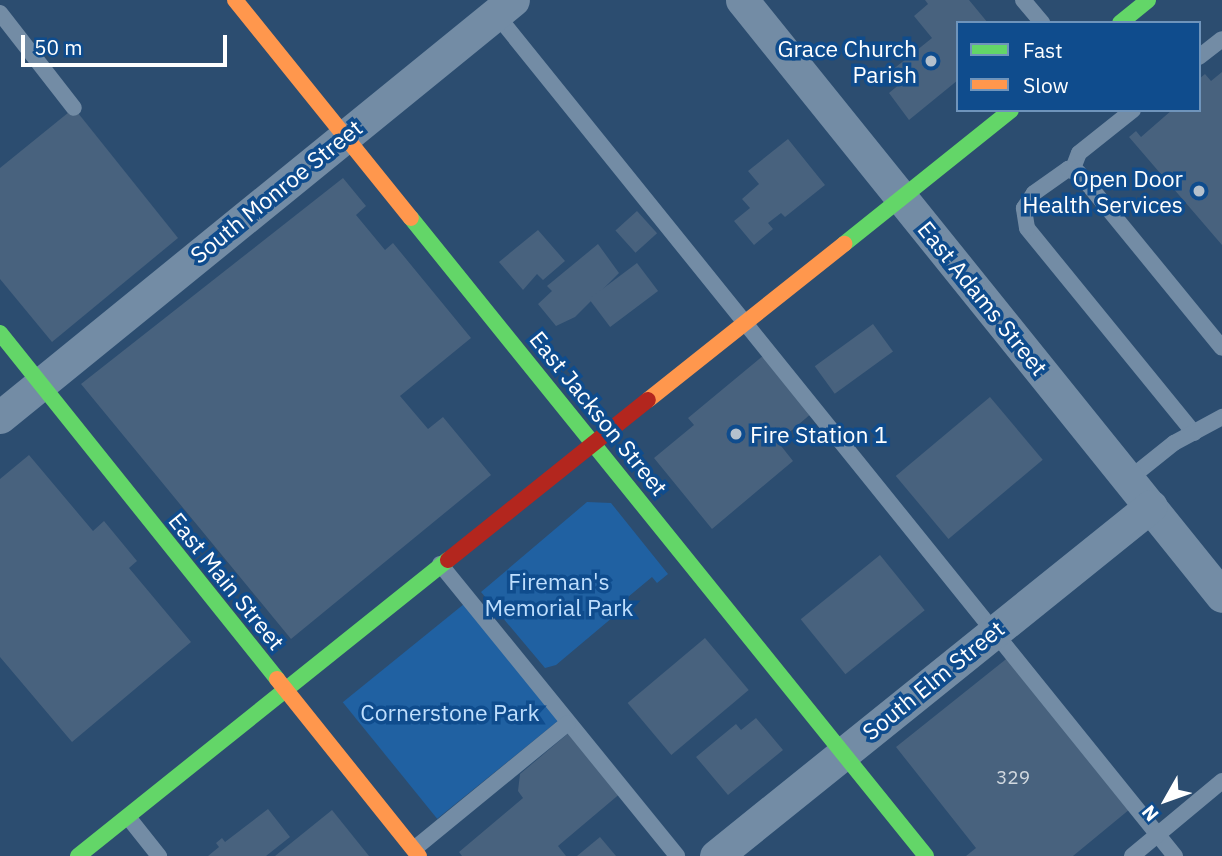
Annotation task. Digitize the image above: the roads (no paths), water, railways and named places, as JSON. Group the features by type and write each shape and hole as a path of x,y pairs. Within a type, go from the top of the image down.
{"main road":[{"name":"East Jackson Street","path":"235,0 926,856"},
{"path":"1122,21 1148,0"},
{"path":"78,856 284,687 1010,112"},
{"name":"East Main Street","path":"0,334 417,853"}],"street":[{"name":"East Adams Street","path":"742,0 904,197 1222,596"},
{"name":"South Monroe Street","path":"0,417 344,135 505,7"},
{"name":"South Elm Street","path":"716,856 1151,506"}],"lane":[{"path":"1023,0 1040,21"},
{"path":"505,7 745,322 996,630 1175,856"},
{"path":"0,13 74,108"},
{"path":"1201,55 1222,39"},
{"path":"1130,112 1079,153 1072,171 1034,193 1024,208 1027,228 1194,433"},
{"path":"1072,171 1078,172 1222,348"},
{"path":"1129,479 1194,433 1222,417"},
{"path":"440,564 677,856"},
{"path":"417,853 568,723"},
{"path":"1132,856 1222,782"},
{"path":"127,816 159,856"}],"place":[{"name":"Grace Church Parish","path":"931,61"},
{"name":"Open Door Health Services","path":"1199,191"},
{"name":"Fire Station 1","path":"736,434"}],"park label":[{"name":"Fireman's Memorial Park","path":"559,594"},
{"name":"Cornerstone Park","path":"450,712"}]}
